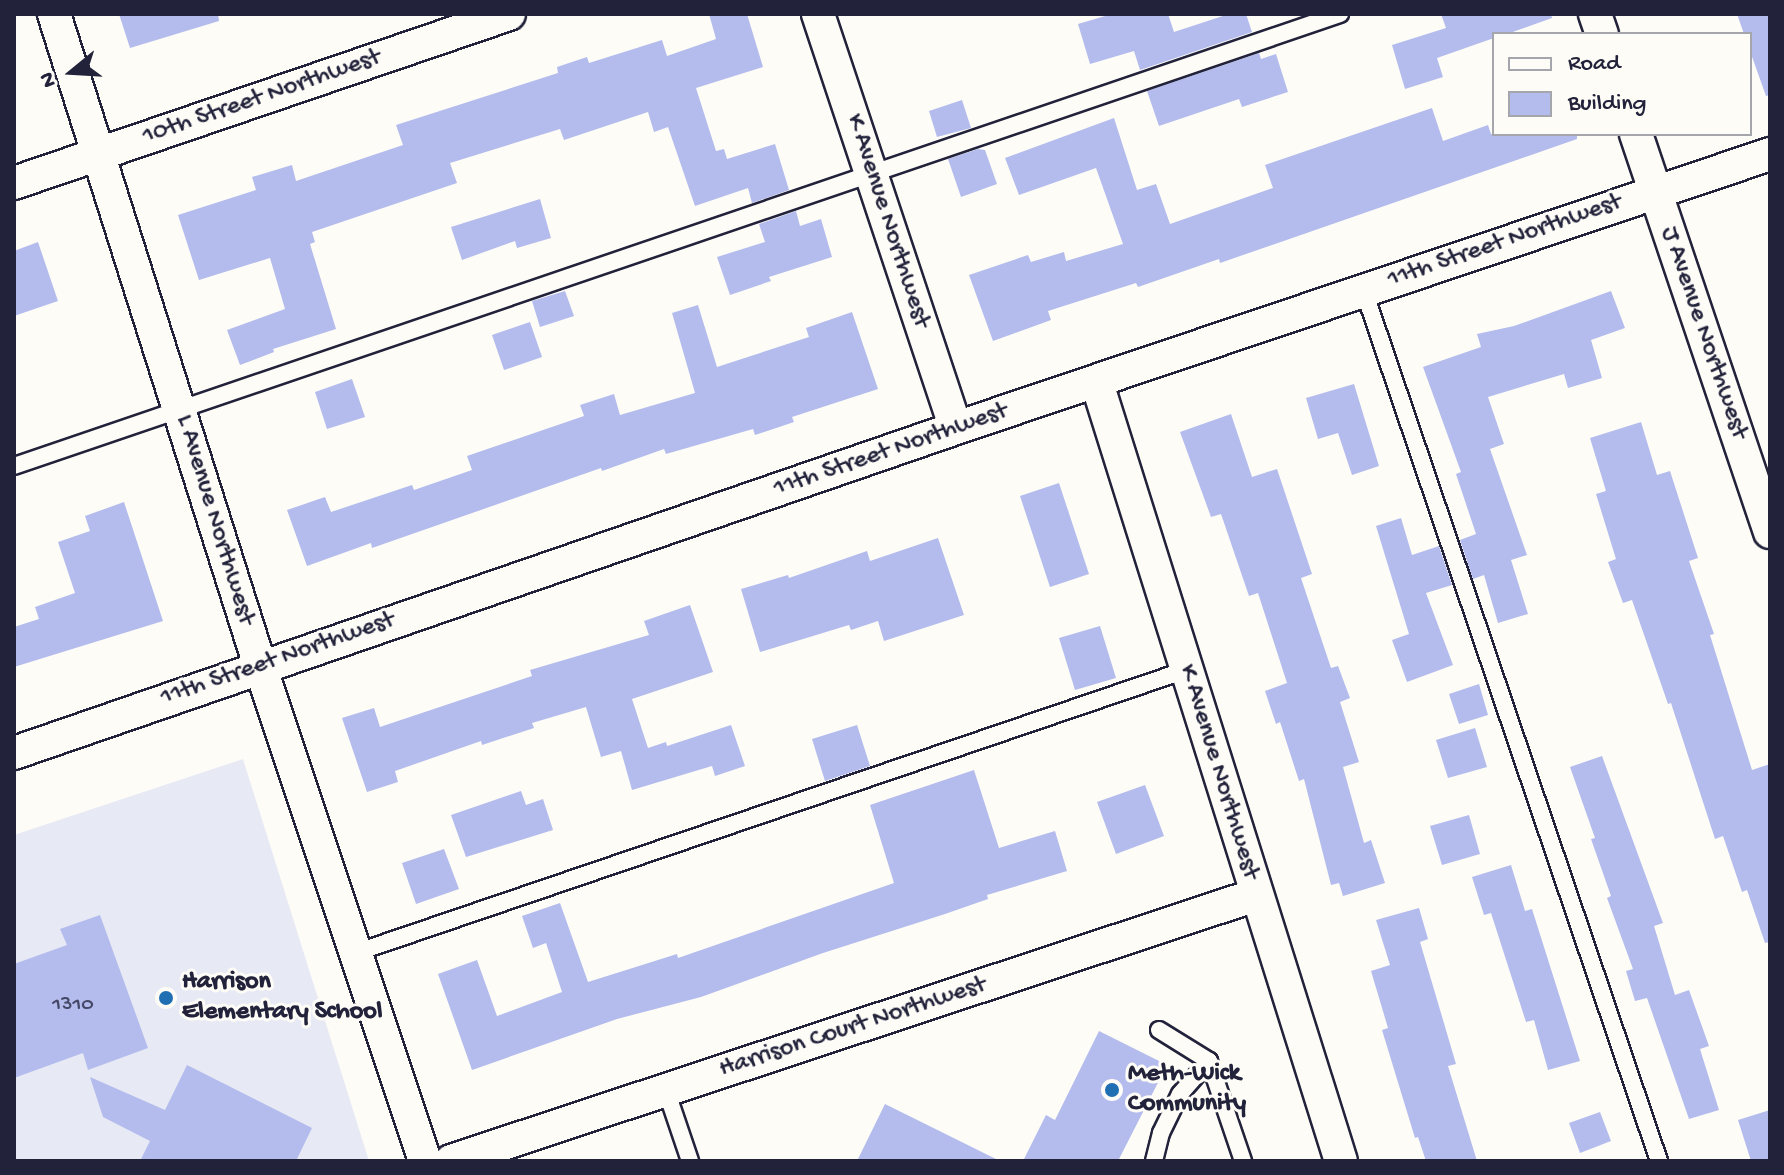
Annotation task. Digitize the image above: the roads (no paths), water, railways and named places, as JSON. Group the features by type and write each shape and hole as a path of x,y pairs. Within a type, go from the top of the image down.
{"street":[{"name":"L Avenue Northwest","path":"54,14 260,666 425,1161"},
{"name":"10th Street Northwest","path":"14,183 509,14"},
{"name":"K Avenue Northwest","path":"818,14 956,428"},
{"name":"J Avenue Northwest","path":"1637,136 1770,532"},
{"name":"11th Street Northwest","path":"14,753 956,428 1770,154"},
{"name":"K Avenue Northwest","path":"1097,383 1341,1161"},
{"name":"Harrison Court Northwest","path":"451,1161 1256,895"}],"lane":[{"path":"14,466 1340,14"},
{"path":"1364,291 1659,1161"},
{"path":"355,953 1186,670"},
{"path":"1159,1030 1209,1061 1243,1161"},
{"path":"1154,1161 1161,1133 1180,1094 1209,1061"},
{"path":"666,1090 690,1161"}],"place":[{"name":"Harrison Elementary School","path":"166,998"},
{"name":"Meth-Wick Community","path":"1112,1090"}]}
